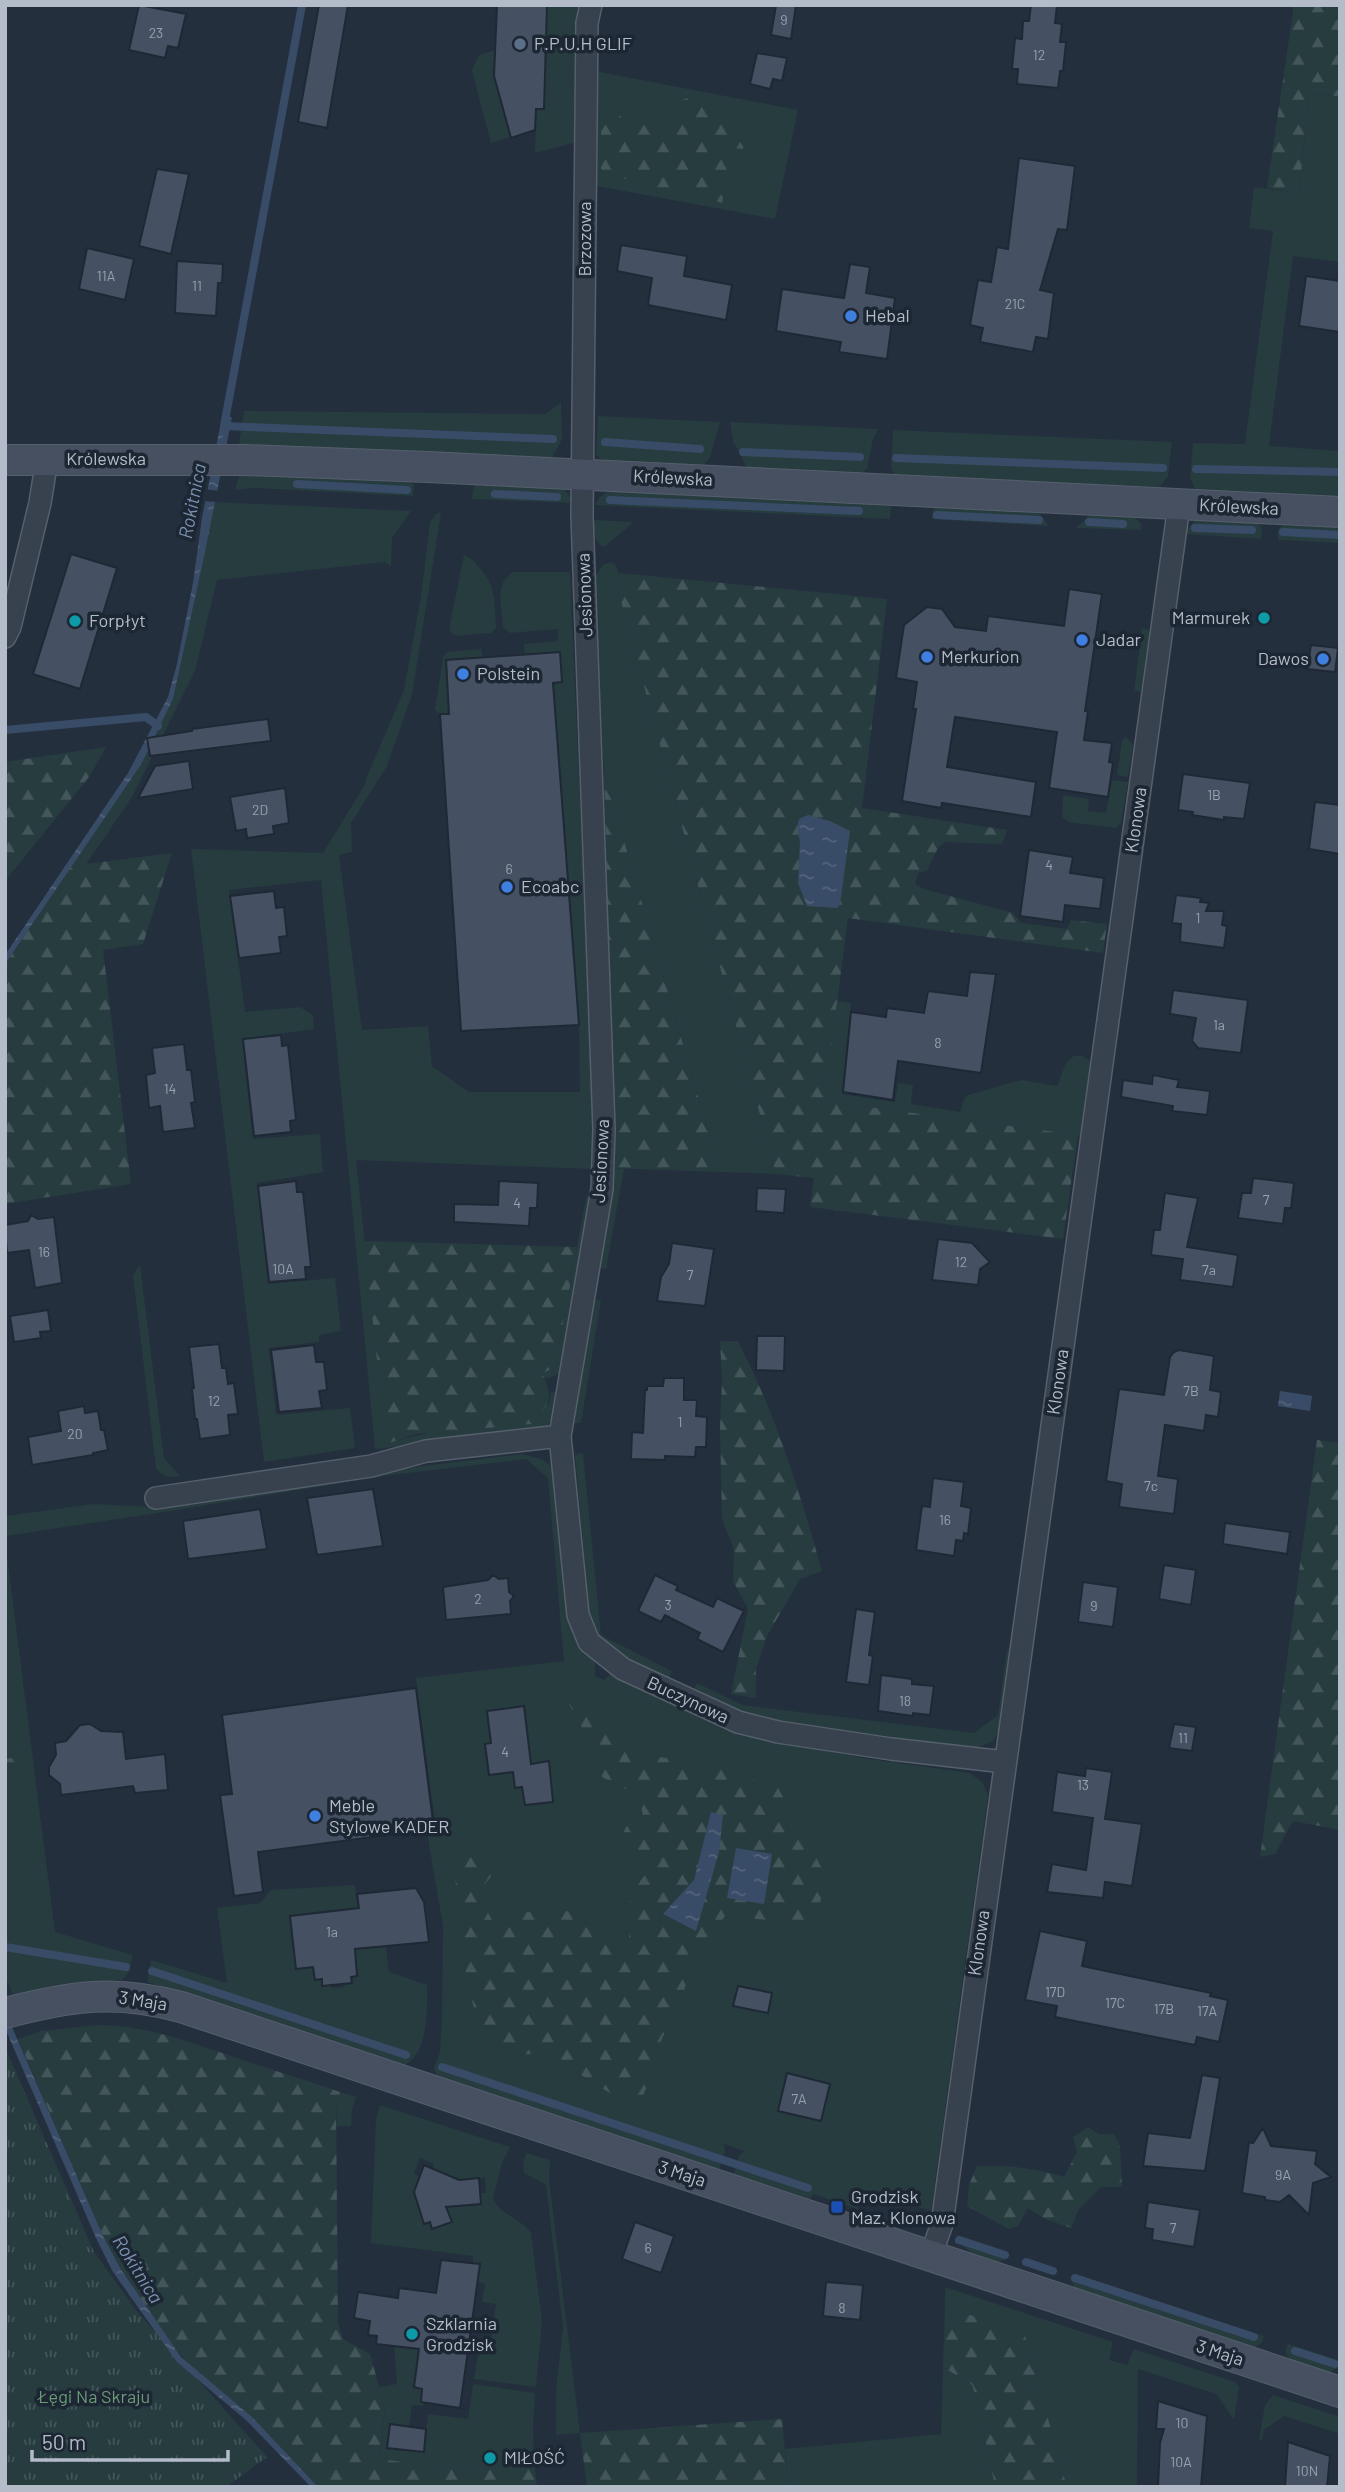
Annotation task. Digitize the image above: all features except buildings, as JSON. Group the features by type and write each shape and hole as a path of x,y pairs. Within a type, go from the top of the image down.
{"street":[{"name":"Brzozowa","path":"583,473 587,23 591,5"},
{"path":"5,637 10,627 40,503 47,459"},
{"name":"Królewska","path":"5,460 245,460 583,473 1340,512"},
{"name":"Jesionowa","path":"561,1436 602,1189 604,1129 582,516 583,473"},
{"name":"Klonowa","path":"930,2257 942,2224 1179,505"},
{"path":"156,1498 371,1466 426,1451 561,1436"},
{"name":"Buczynowa","path":"561,1436 578,1615 589,1642 605,1656 623,1669 724,1717 745,1724 891,1749 1004,1762"},
{"name":"3 Maja","path":"12,2011 56,2000 92,1996 136,1997 181,2007 1340,2392"}],"green space":[{"path":"547,5 582,5 577,142 535,153 536,110 544,110"},
{"path":"1294,5 1340,5 1340,96 1309,95 1299,193 1267,188"},
{"path":"495,50 493,72 511,137 491,143 472,70 479,55"},
{"path":"595,71 798,110 775,219 597,186"},
{"path":"1309,95 1340,96 1340,262 1293,256 1269,446 1340,451 1340,498 1196,490 1190,478 1193,443 1245,444 1273,231 1249,228 1254,187 1299,193"},
{"path":"697,97 726,110 724,119 743,131 750,143 742,149 727,147 728,160 725,165 738,181 724,192 722,203 679,189 659,193 628,179 616,178 601,169 601,130 605,117 615,111 631,126 652,123 675,130 688,112 683,99"},
{"path":"561,402 562,439 551,460 239,444 244,411 546,414"},
{"path":"598,416 720,422 710,457 703,466 603,462 596,454"},
{"path":"730,422 878,429 873,439 867,469 858,475 747,468 733,441"},
{"path":"893,430 1172,442 1168,476 1160,487 895,476 891,468"},
{"path":"240,473 410,480 414,485 413,496 253,488 235,490"},
{"path":"475,481 562,486 575,503 472,499"},
{"path":"612,489 887,502 891,506 890,519 595,505 599,498"},
{"path":"214,502 411,511 392,538 391,566 385,562 217,580 195,671 132,797 85,866 71,866 142,763 173,699"},
{"path":"937,507 1036,509 1049,526 931,519 933,510"},
{"path":"1093,512 1133,515 1141,524 1141,530 1076,528"},
{"path":"437,513 441,513 412,695 387,766 351,823 352,852 339,855 362,1030 428,1026 432,1066 469,1092 580,1092 579,1025 553,683 562,682 559,652 525,654 524,644 558,641 558,629 510,633 503,628 500,595 503,582 512,572 570,572 594,1127 591,1169 356,1160 386,1443 549,1404 551,1391 557,1393 557,1403 552,1418 543,1431 375,1449 321,880 229,890 245,1012 300,1007 313,1015 314,1029 242,1039 253,1139 320,1134 323,1172 257,1183 268,1284 335,1278 341,1331 319,1335 319,1342 269,1348 276,1415 350,1408 355,1448 264,1462 191,849 323,853 366,783 404,690 421,597 430,522"},
{"path":"1198,517 1256,520 1262,528 1261,539 1186,534"},
{"path":"594,520 634,522 604,547 595,536"},
{"path":"1285,522 1340,524 1340,543 1278,540 1278,530"},
{"path":"464,555 473,560 491,586 495,601 496,628 491,633 456,636 450,632"},
{"path":"610,562 615,564 619,573 618,590 776,1174 720,1172 604,772 592,575 596,575 603,565"},
{"path":"619,573 887,599 862,808 1007,830 1002,844 945,842 938,848 927,871 918,873 915,884 924,889 1013,913 1021,923 1067,929 1071,920 1107,924 1103,953 848,918 824,1101 1078,1135 1063,1239 810,1207 814,1178 776,1174 618,590"},
{"path":"1142,628 1150,630 1141,692 1134,691"},
{"path":"481,649 483,657 446,660 449,714 440,714 435,710 443,657 447,652"},
{"path":"1126,737 1133,744 1128,777 1117,775 1122,741"},
{"path":"106,747 89,777 5,881 5,762"},
{"path":"604,772 720,1172 611,1168 613,1129"},
{"path":"1112,780 1128,782 1121,823 1116,828 1069,822 1062,817 1063,795 1089,799 1088,811 1106,813"},
{"path":"172,853 143,944 103,950 131,1184 5,1204 5,964 71,866"},
{"path":"837,1001 851,1003 842,1094 895,1102 898,1083 913,1085 911,1104 960,1112 968,1095 1021,1080 1058,1086 1068,1061 1078,1055 1091,1062 1092,1066 1082,1136 824,1101"},
{"path":"611,1168 624,1169 606,1269 600,1268"},
{"path":"586,1197 594,1197 562,1373 545,1379 542,1373 555,1368"},
{"path":"364,1241 577,1247 555,1368 542,1373 548,1389 548,1400 532,1424 416,1434 386,1444"},
{"path":"140,1265 164,1458 180,1476 166,1476 156,1468 133,1275"},
{"path":"593,1299 601,1300 581,1423 571,1423"},
{"path":"720,1341 738,1342 752,1370 796,1483 822,1571 800,1579 767,1636 756,1668 756,1698 731,1694 748,1609 733,1581 734,1549 722,1519"},
{"path":"1317,1440 1340,1443 1340,1830 1293,1821 1275,1854 1260,1857"},
{"path":"583,1453 601,1635 672,1671 668,1680 633,1664 612,1650 603,1642 590,1620 575,1454"},
{"path":"522,1454 541,1459 554,1468 585,1651 595,1662 595,1676 604,1680 610,1674 702,1719 756,1738 869,1759 970,1773 983,1783 988,1795 987,1804 931,2211 863,2190 857,2209 813,2194 810,2199 734,2174 739,2156 744,2151 724,2144 725,2151 719,2170 437,2076 434,2068 440,2052 443,1926 427,1832 436,1830 416,1678 564,1661 548,1478 526,1459 390,1475 5,1536 5,1516 93,1504 154,1507 389,1470"},
{"path":"5,1540 55,1932 133,1955 129,1972 122,1980 62,1984 13,1995 7,1981 5,1982"},
{"path":"1007,1649 1013,1650 1000,1729 993,1741 975,1749 770,1722 749,1716 693,1691 697,1683 742,1705 974,1733 998,1715"},
{"path":"576,1700 611,1728 657,1757 689,1760 777,1786 825,1874 820,1904 807,1924 725,1916 715,1929 713,1942 698,1945 682,1997 657,2049 652,2075 641,2100 626,2103 544,2052 522,2055 486,2034 476,2018 462,1954 454,1864 481,1852 492,1875 477,1894 495,1925 523,1912 574,1911 615,1954 629,1939 630,1894 645,1875 620,1840 626,1827 643,1816 639,1796 602,1777 591,1744 569,1704"},
{"path":"12,1758 15,1763 14,1783 5,1782 5,1759"},
{"path":"355,1885 358,1908 290,1916 296,1969 313,1968 314,1979 321,1979 322,1986 343,1987 358,1976 355,1949 386,1947 389,1972 427,1985 423,2040 413,2059 405,2065 147,1982 151,1960 227,1983 217,1908 260,1903 271,1890"},
{"path":"98,2025 163,2034 340,2092 336,2105 338,2323 343,2339 370,2354 385,2408 379,2459 477,2467 534,2463 537,2487 318,2487 252,2417 194,2370 169,2341 120,2268 103,2236 18,2039 41,2031"},
{"name":"Łęgi Na Skraju","path":"5,2047 94,2252 139,2314 267,2457 226,2487 5,2487"},
{"path":"340,2092 356,2097 351,2126 337,2126 336,2105"},
{"path":"380,2105 510,2147 502,2163 493,2198 500,2209 531,2233 542,2321 536,2387 474,2379 481,2338 491,2339 496,2304 482,2302 485,2284 478,2282 480,2265 473,2263 473,2256 371,2243 376,2118","holes":["420,2158 434,2164 432,2169 443,2173 420,2177 414,2174","485,2178 486,2193 481,2193 481,2204 463,2206 461,2186 468,2179","445,2205 451,2222 424,2223"]},
{"path":"1088,2127 1099,2134 1114,2134 1120,2146 1122,2187 1101,2187 1079,2209 1071,2228 1045,2219 1028,2208 1018,2226 1009,2229 967,2206 969,2185 977,2166 1022,2168 1064,2177 1077,2152 1073,2137"},
{"path":"526,2153 550,2160 549,2179 580,2433 556,2435 556,2389 563,2328 546,2185 524,2173"},
{"path":"957,2235 1008,2252 1006,2259 998,2262 973,2253"},
{"path":"1073,2274 1264,2336 1262,2343 1253,2348 1075,2289 1071,2280"},
{"path":"945,2287 1113,2342 1109,2360 1127,2365 1134,2349 1235,2382 1239,2387 1234,2420 1216,2394 1138,2369 1137,2487 1067,2487 1024,2333 945,2307"},
{"path":"945,2307 1024,2332 1067,2487 995,2487 972,2385 943,2367"},
{"path":"404,2343 429,2346 415,2387 422,2389 423,2406 412,2405 409,2427 390,2424 424,2451 428,2414 468,2419 473,2384 535,2393 534,2463 477,2467 379,2460 385,2409 379,2387 397,2384 394,2346 403,2347"},
{"path":"1288,2344 1339,2360 1337,2368 1328,2373 1289,2359 1285,2352"},
{"path":"943,2367 972,2385 995,2487 788,2487 785,2449 941,2434"},
{"path":"1273,2395 1340,2417 1340,2434 1284,2416 1264,2430 1262,2440 1259,2440 1265,2405"},
{"path":"782,2419 788,2487 587,2487 580,2433"}],"water":[{"path":"222,417 232,417 173,699 142,763 5,964 5,955 128,773 168,697 193,583 202,518"},
{"path":"808,815 830,821 850,831 840,904 837,908 807,906 798,883 800,842 797,827 799,819"},
{"path":"1280,1391 1312,1396 1310,1411 1278,1406"},
{"path":"711,1812 723,1815 719,1852 696,1931 663,1914 694,1880"},
{"path":"736,1848 772,1854 764,1904 727,1898"},
{"path":"5,2011 103,2236 120,2268 181,2357 252,2417 318,2487 311,2487 247,2421 177,2362 113,2272 5,2028"}],"pier":[{"path":"204,489 220,491 218,502 202,501"}],"waterway":[{"name":"Rokitnica","path":"224,426 302,5"},
{"path":"224,426 553,439"},
{"path":"605,442 700,449"},
{"path":"743,452 860,457"},
{"path":"896,458 1163,468"},
{"path":"1196,469 1340,472"},
{"path":"297,484 407,490"},
{"path":"495,494 557,497"},
{"path":"610,500 859,511"},
{"path":"937,515 1039,520"},
{"path":"1089,522 1123,524"},
{"path":"1195,528 1252,530"},
{"path":"1283,532 1340,535"},
{"path":"5,730 146,717 158,726"},
{"path":"5,1947 126,1967"},
{"path":"152,1971 406,2055"},
{"path":"442,2067 808,2188"},
{"path":"959,2240 1005,2255"},
{"path":"1026,2262 1053,2271"},
{"path":"1075,2278 1254,2337"},
{"path":"1295,2351 1335,2364"}],"place":[{"name":"P.P.U.H GLIF","path":"520,44"},
{"name":"Hebal","path":"851,316"},
{"name":"Marmurek","path":"1264,618"},
{"name":"Forpłyt","path":"75,621"},
{"name":"Jadar","path":"1082,640"},
{"name":"Merkurion","path":"927,657"},
{"name":"Dawos","path":"1323,659"},
{"name":"Polstein","path":"463,674"},
{"name":"Ecoabc","path":"507,887"},
{"name":"Meble Stylowe KADER","path":"315,1816"},
{"name":"Grodzisk Maz. Klonowa","path":"837,2207"},
{"name":"Szklarnia Grodzisk","path":"412,2334"},
{"name":"MIŁOŚĆ","path":"490,2458"}]}
